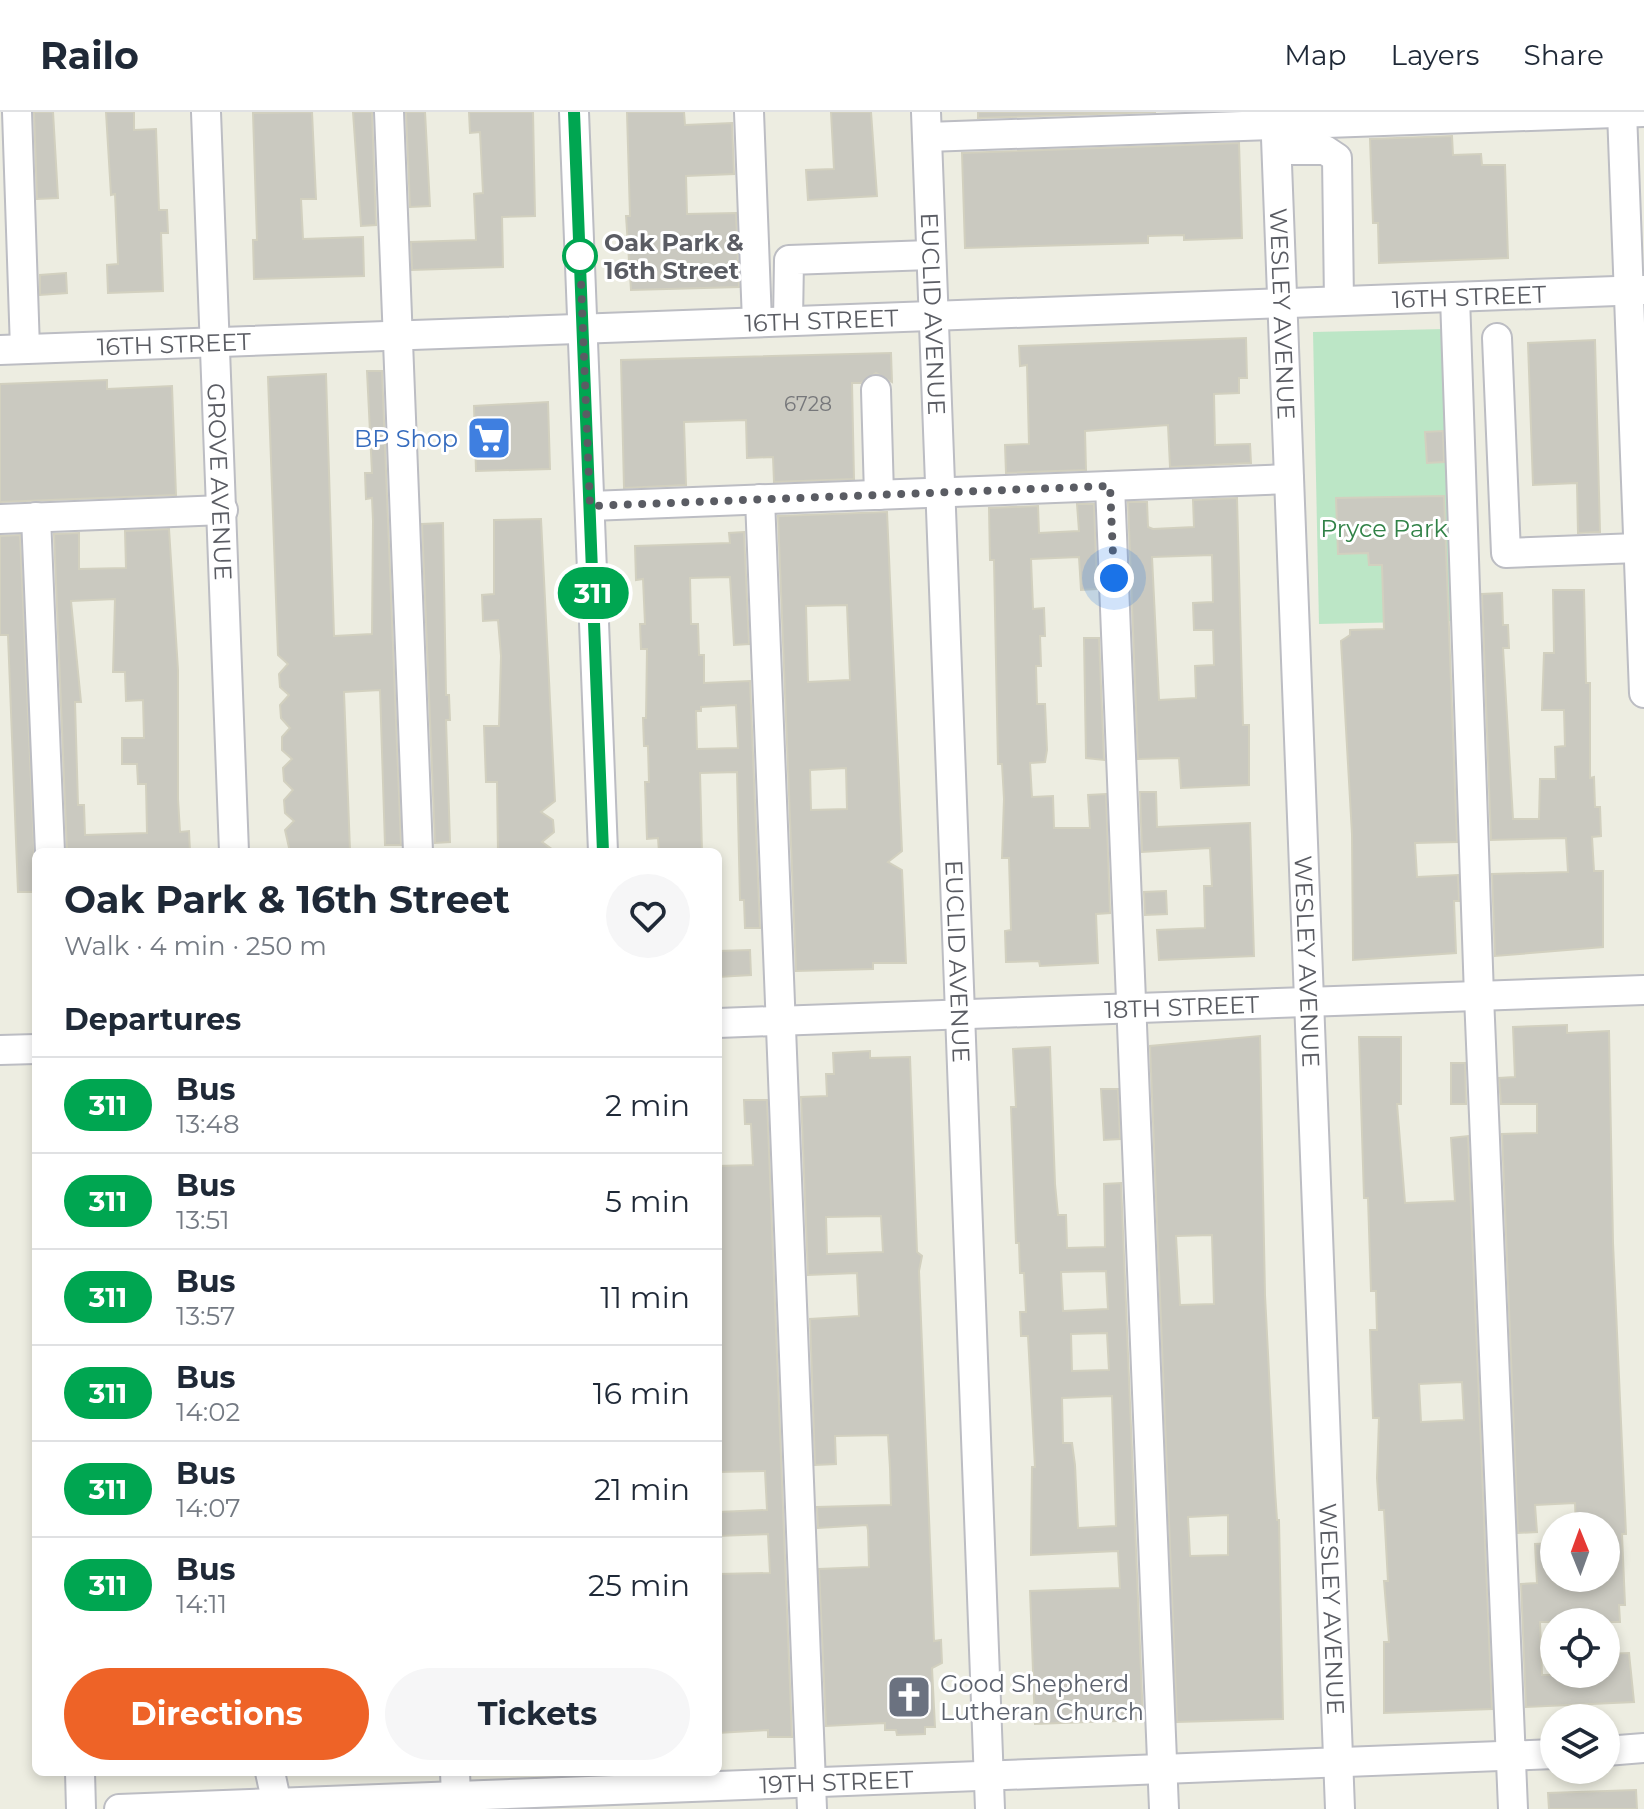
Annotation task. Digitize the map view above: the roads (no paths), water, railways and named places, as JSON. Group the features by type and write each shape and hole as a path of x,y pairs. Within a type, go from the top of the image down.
{"street":[{"path":"12,350 17,112"},
{"name":"GROVE AVENUE","path":"206,112 234,848"},
{"path":"389,112 418,848"},
{"path":"574,112 603,848"},
{"path":"749,112 757,322"},
{"path":"1622,112 1636,290 1638,548 1644,693"},
{"path":"927,125 1095,122 1276,129 1452,116 1644,112"},
{"name":"EUCLID AVENUE","path":"927,125 990,1809"},
{"path":"1276,129 1337,158 1339,301"},
{"name":"WESLEY AVENUE","path":"1276,129 1340,1809"},
{"path":"788,321 789,260 930,255"},
{"name":"16TH STREET","path":"12,350 1636,290"},
{"path":"1455,297 1479,996 1513,1809"},
{"path":"1497,338 1506,553"},
{"path":"876,390 879,495"},
{"path":"590,506 1289,479"},
{"path":"1110,486 1164,1809"},
{"path":"760,499 811,1796"},
{"path":"0,519 223,510"},
{"path":"36,517 50,848"},
{"path":"1464,555 1638,548"},
{"name":"18TH STREET","path":"722,1023 1644,990"},
{"path":"0,1050 32,1049"},
{"path":"1620,1750 1644,1748"},
{"name":"19TH STREET","path":"119,1809 278,1806 460,1793 640,1790 811,1796 989,1776 1540,1755"},
{"path":"80,1776 81,1809"},
{"path":"271,1776 278,1806"}],"place":[{"name":"Oak Park & 16th Street","path":"580,256"},
{"name":"BP Shop","path":"489,438"},
{"name":"Good Shepherd Lutheran Church","path":"909,1697"}],"park label":[{"name":"Pryce Park","path":"1384,528"}]}
